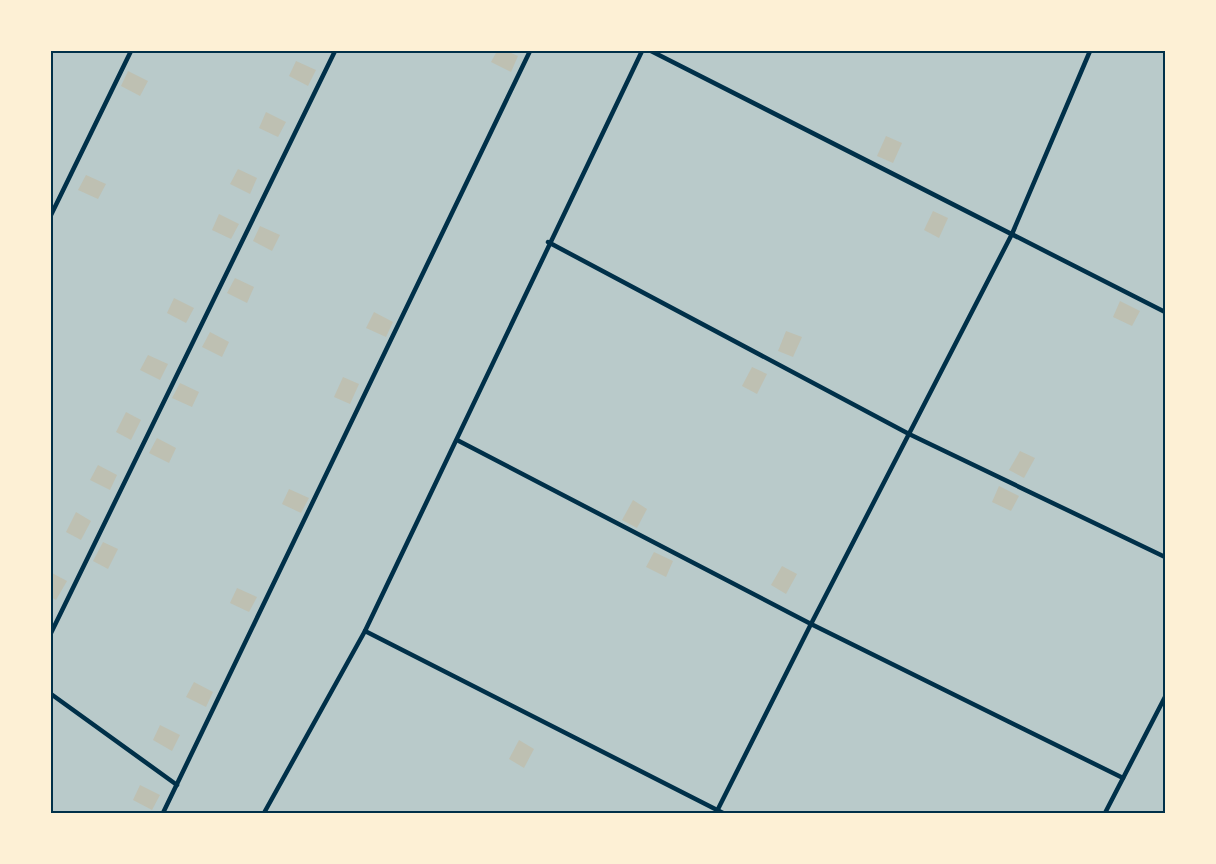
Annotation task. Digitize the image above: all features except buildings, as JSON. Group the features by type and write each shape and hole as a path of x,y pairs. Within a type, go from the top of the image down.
{"lane":[{"path":"51,215 131,51"},
{"path":"51,633 335,51"},
{"path":"163,813 530,51"},
{"path":"264,813 365,631 642,51"},
{"path":"651,51 1165,312"},
{"path":"365,631 719,812 811,624 1012,234 1090,51"},
{"path":"549,242 909,434 1165,557"},
{"path":"457,440 811,624 1123,778"},
{"path":"51,694 177,785"},
{"path":"1105,813 1165,697"}],"shaded area":[{"path":"51,51 1165,51 1165,813 51,813"}]}
